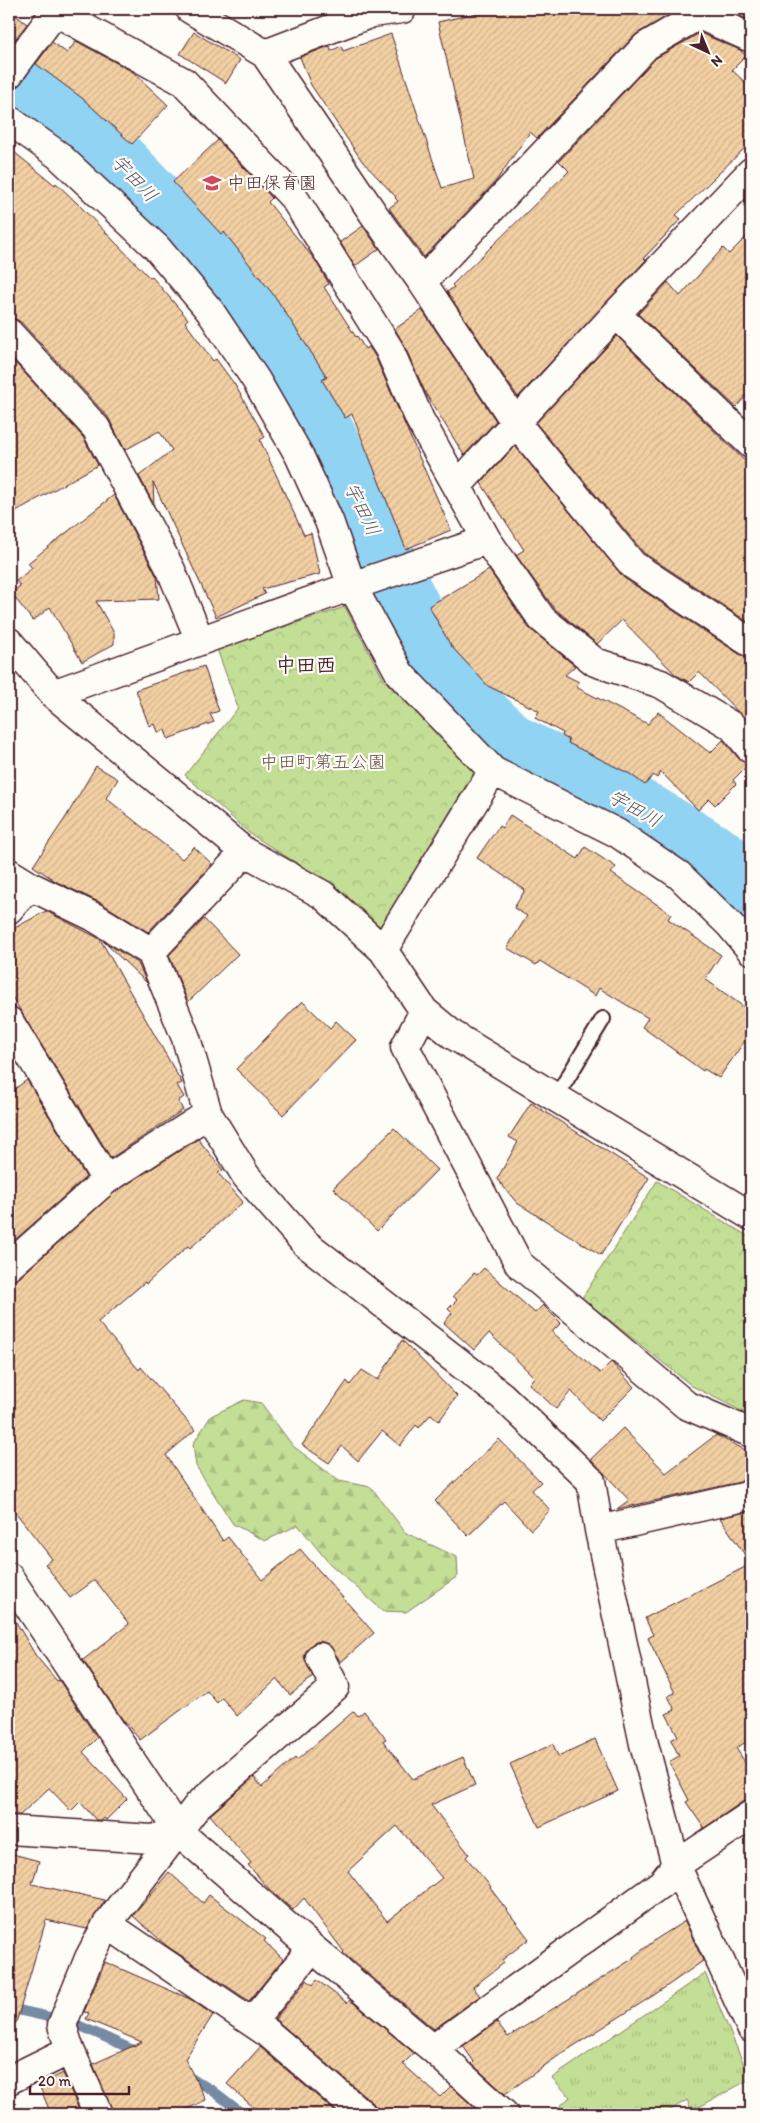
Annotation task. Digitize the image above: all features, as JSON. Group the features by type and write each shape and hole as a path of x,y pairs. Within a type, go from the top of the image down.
{"street":[{"path":"190,9 265,54 422,282 516,423 633,566 751,643"},
{"path":"265,54 372,12 402,9"},
{"path":"9,74 53,10 184,82 294,198 389,349 420,420 487,540 542,619 595,662 661,684 732,726 751,749"},
{"path":"422,282 646,46 698,12 751,38"},
{"path":"9,120 58,155 157,248 210,311 256,380 298,455 329,521 352,586 400,674 493,771 617,834 678,875 730,925 751,950"},
{"path":"457,486 751,172"},
{"path":"616,314 747,433"},
{"path":"9,333 96,428 171,570 200,641"},
{"path":"53,694 352,586 487,540"},
{"path":"9,642 53,694 245,852 323,895 383,950 424,1011 453,1035 751,1216"},
{"path":"383,950 493,771"},
{"path":"151,952 245,852"},
{"path":"9,909 20,880 94,917 151,952 186,1038 208,1114 246,1176 305,1243 502,1396 591,1481 599,1530 644,1744 676,1865 751,2028"},
{"path":"424,1011 405,1047 519,1264 686,1405 751,1433"},
{"path":"9,1021 106,1180"},
{"path":"9,1266 106,1180 208,1114"},
{"path":"599,1530 748,1496 751,1493"},
{"path":"9,1577 178,1832 433,2049 504,2114"},
{"path":"98,2114 70,2050 62,2025 89,1958 107,1924 198,1805 335,1687 320,1657"},
{"path":"433,2049 662,1883 676,1865 751,1815"},
{"path":"9,1830 152,1839 178,1832"},
{"path":"107,1924 269,2034 362,2114"},
{"path":"252,2022 312,1948"},
{"path":"9,2080 70,2050"}],"lane":[{"path":"556,1096 603,1019"}],"green space":[{"name":"中田町第五公園","path":"345,607 384,680 474,772 380,929 334,887 249,833 185,775 238,708 217,649"},
{"path":"657,1181 751,1238 751,1416 692,1386 582,1298"},
{"path":"244,1400 261,1403 293,1446 339,1481 371,1487 406,1533 457,1557 458,1576 406,1612 383,1611 329,1563 298,1525 265,1541 233,1524 196,1466 193,1444 211,1416"},
{"path":"705,1973 750,2079 692,2111 687,2100 664,2114 565,2114 558,2108 570,2097 552,2078"}],"building":[{"path":"494,9 679,9 635,35 537,138 530,132 496,181 424,257 389,208 398,201 396,197 362,161 311,85 300,57 330,46 331,51 341,46 343,51 391,34 442,188 474,179 438,22"},
{"path":"724,9 751,9 751,21"},
{"path":"9,10 27,24 10,46 9,45"},
{"path":"194,32 240,60 226,83 180,54"},
{"path":"700,33 740,50 746,56 732,70 751,88 751,142 676,215 681,219 644,258 646,260 518,397 447,292 569,171 559,161 656,58"},
{"path":"76,41 133,72 168,105 132,144 82,98 36,64 52,42 67,53"},
{"path":"218,140 272,198 268,202 315,260 329,284 324,287 356,337 365,349 369,347 375,356 451,530 406,549 352,414 345,418 322,380 327,377 276,298 224,232 222,235 173,182"},
{"path":"9,148 55,185 56,183 78,204 150,278 152,277 188,319 185,322 213,361 216,359 235,385 265,437 260,440 304,535 311,533 320,574 262,589 265,594 216,617 153,482 154,505 139,476 172,450 159,431 125,450 108,417 21,322 14,318 9,318"},
{"path":"363,226 379,249 355,266 340,242"},
{"path":"751,232 751,391 736,407 638,314 668,282 680,296 723,248 729,254"},
{"path":"422,310 496,421 464,455 426,394 395,329"},
{"path":"617,336 751,467 751,624 644,553 536,423"},
{"path":"9,356 83,437 98,465 9,515"},
{"path":"515,446 624,578 742,656 751,658 751,725 699,672 689,682 676,675 622,620 597,644 554,608 516,555 524,550 481,483"},
{"path":"114,495 157,577 159,599 96,601 114,633 114,644 82,662 50,607 33,621 11,593 20,586 16,581 32,568 28,563"},
{"path":"489,570 529,628 575,666 565,675 579,682 576,687 648,724 658,712 710,753 723,740 739,759 749,764 733,780 736,784 715,805 709,799 698,810 661,772 657,778 653,775 645,785 630,774 568,743 569,740 562,736 563,733 535,718 539,711 488,686 451,646 429,606"},
{"path":"204,666 219,711 210,714 214,722 168,739 165,730 158,732 155,724 149,726 136,690"},
{"path":"96,766 118,779 106,798 182,859 194,847 212,864 148,932 101,903 57,882 33,866 66,817"},
{"path":"510,815 578,859 585,847 616,867 611,873 671,914 668,919 721,955 705,979 751,1012 751,1032 719,1078 704,1069 703,1071 642,1027 648,1018 599,988 595,996 540,961 536,965 507,948 527,916 514,908 525,890 477,858 499,826 502,828"},
{"path":"46,911 100,939 182,1083 177,1085 184,1097 178,1101 183,1110 111,1158 9,992 9,931"},
{"path":"204,919 238,954 188,1002 169,955"},
{"path":"103,941 138,963 147,983"},
{"path":"302,1001 330,1028 336,1021 356,1040 283,1115 236,1069"},
{"path":"27,1080 86,1177 9,1245 9,1093"},
{"path":"531,1103 649,1178 601,1255 517,1203 497,1179 518,1142 509,1137"},
{"path":"394,1128 437,1170 377,1231 333,1188"},
{"path":"198,1139 223,1170 218,1173 243,1202 190,1248 188,1246 146,1284 145,1282 98,1322 139,1370 141,1367 195,1430 166,1455 223,1541 228,1537 262,1580 300,1549 374,1633 341,1662 328,1644 320,1641 313,1643 307,1649 304,1657 313,1677 290,1695 277,1679 237,1716 222,1698 217,1703 207,1691 140,1740 120,1716 83,1660 129,1624 95,1580 70,1598 45,1564 52,1559 9,1504 9,1281 19,1278 115,1192"},
{"path":"484,1268 535,1313 543,1305 561,1323 552,1332 600,1373 611,1362 634,1387 600,1421 571,1391 556,1409 529,1384 534,1377 489,1333 474,1350 444,1323 452,1313 448,1309 457,1300 453,1296 474,1273 477,1275"},
{"path":"402,1340 457,1396 439,1421 431,1414 419,1428 416,1425 400,1446 382,1431 358,1461 342,1446 329,1463 302,1445 347,1381 350,1385 362,1370 378,1380"},
{"path":"623,1428 666,1473 716,1435 751,1453 751,1477 740,1482 617,1509 629,1500 591,1459"},
{"path":"499,1439 541,1482 532,1490 550,1510 531,1530 504,1501 468,1536 435,1501"},
{"path":"751,1511 751,1564 720,1518"},
{"path":"751,1564 751,1739 736,1748 751,1772 751,1799 742,1802 704,1828 686,1802 689,1800 669,1762 679,1756 671,1740 678,1736 666,1714 675,1710 668,1696 675,1693 648,1638 653,1635 645,1618"},
{"path":"9,1610 36,1656 57,1681 59,1680 97,1738 83,1752 127,1799 106,1820 104,1818 96,1820 80,1802 71,1811 49,1788 20,1815 9,1815"},
{"path":"354,1711 358,1716 364,1711 386,1739 383,1741 413,1779 463,1757 475,1785 431,1805 469,1854 466,1857 491,1887 529,1939 502,1960 504,1963 473,1987 480,1996 434,2029 343,1953 304,1898 293,1910 269,1889 248,1865 251,1863 210,1815 254,1777 262,1787 295,1758 297,1760","holes":["397,1826 442,1878 387,1921 348,1871"]},
{"path":"595,1739 618,1791 539,1827 510,1764 553,1744 558,1756"},
{"path":"9,1853 39,1861 32,1884 105,1900 87,1929 46,1920 16,2023 9,2022"},
{"path":"169,1872 203,1903 209,1895 266,1939 264,1941 283,1959 249,2001 167,1946 133,1916"},
{"path":"685,1921 703,1961 654,1995 561,2054 505,2094 472,2064 474,2062 463,2046 497,2022 508,2037 634,1958 658,1938"},
{"path":"105,1962 190,1999 213,2015 185,2059 206,2100 176,2114 113,2114 93,2064 142,2042 86,2019 89,2013 84,2012"},
{"path":"307,1980 313,1985 317,1980 347,2003 350,2000 414,2053 403,2064 440,2097 451,2086 479,2112 476,2114 377,2114 377,2108 372,2102 275,2019"},
{"path":"260,2047 338,2114 261,2114 227,2084"},
{"path":"63,2073 81,2114 51,2114 39,2085"}],"waterway":[{"name":"宇田川","path":"9,72 88,130 193,239 296,373 376,539 450,686 512,744 647,813 723,860 751,898"},
{"path":"9,2008 49,2017"},
{"path":"78,2025 140,2053"},
{"path":"184,2074 212,2090 243,2114"}],"place":[{"name":"中田保育園","path":"212,183"}],"district":[{"name":"中田西","path":"306,665"}]}
